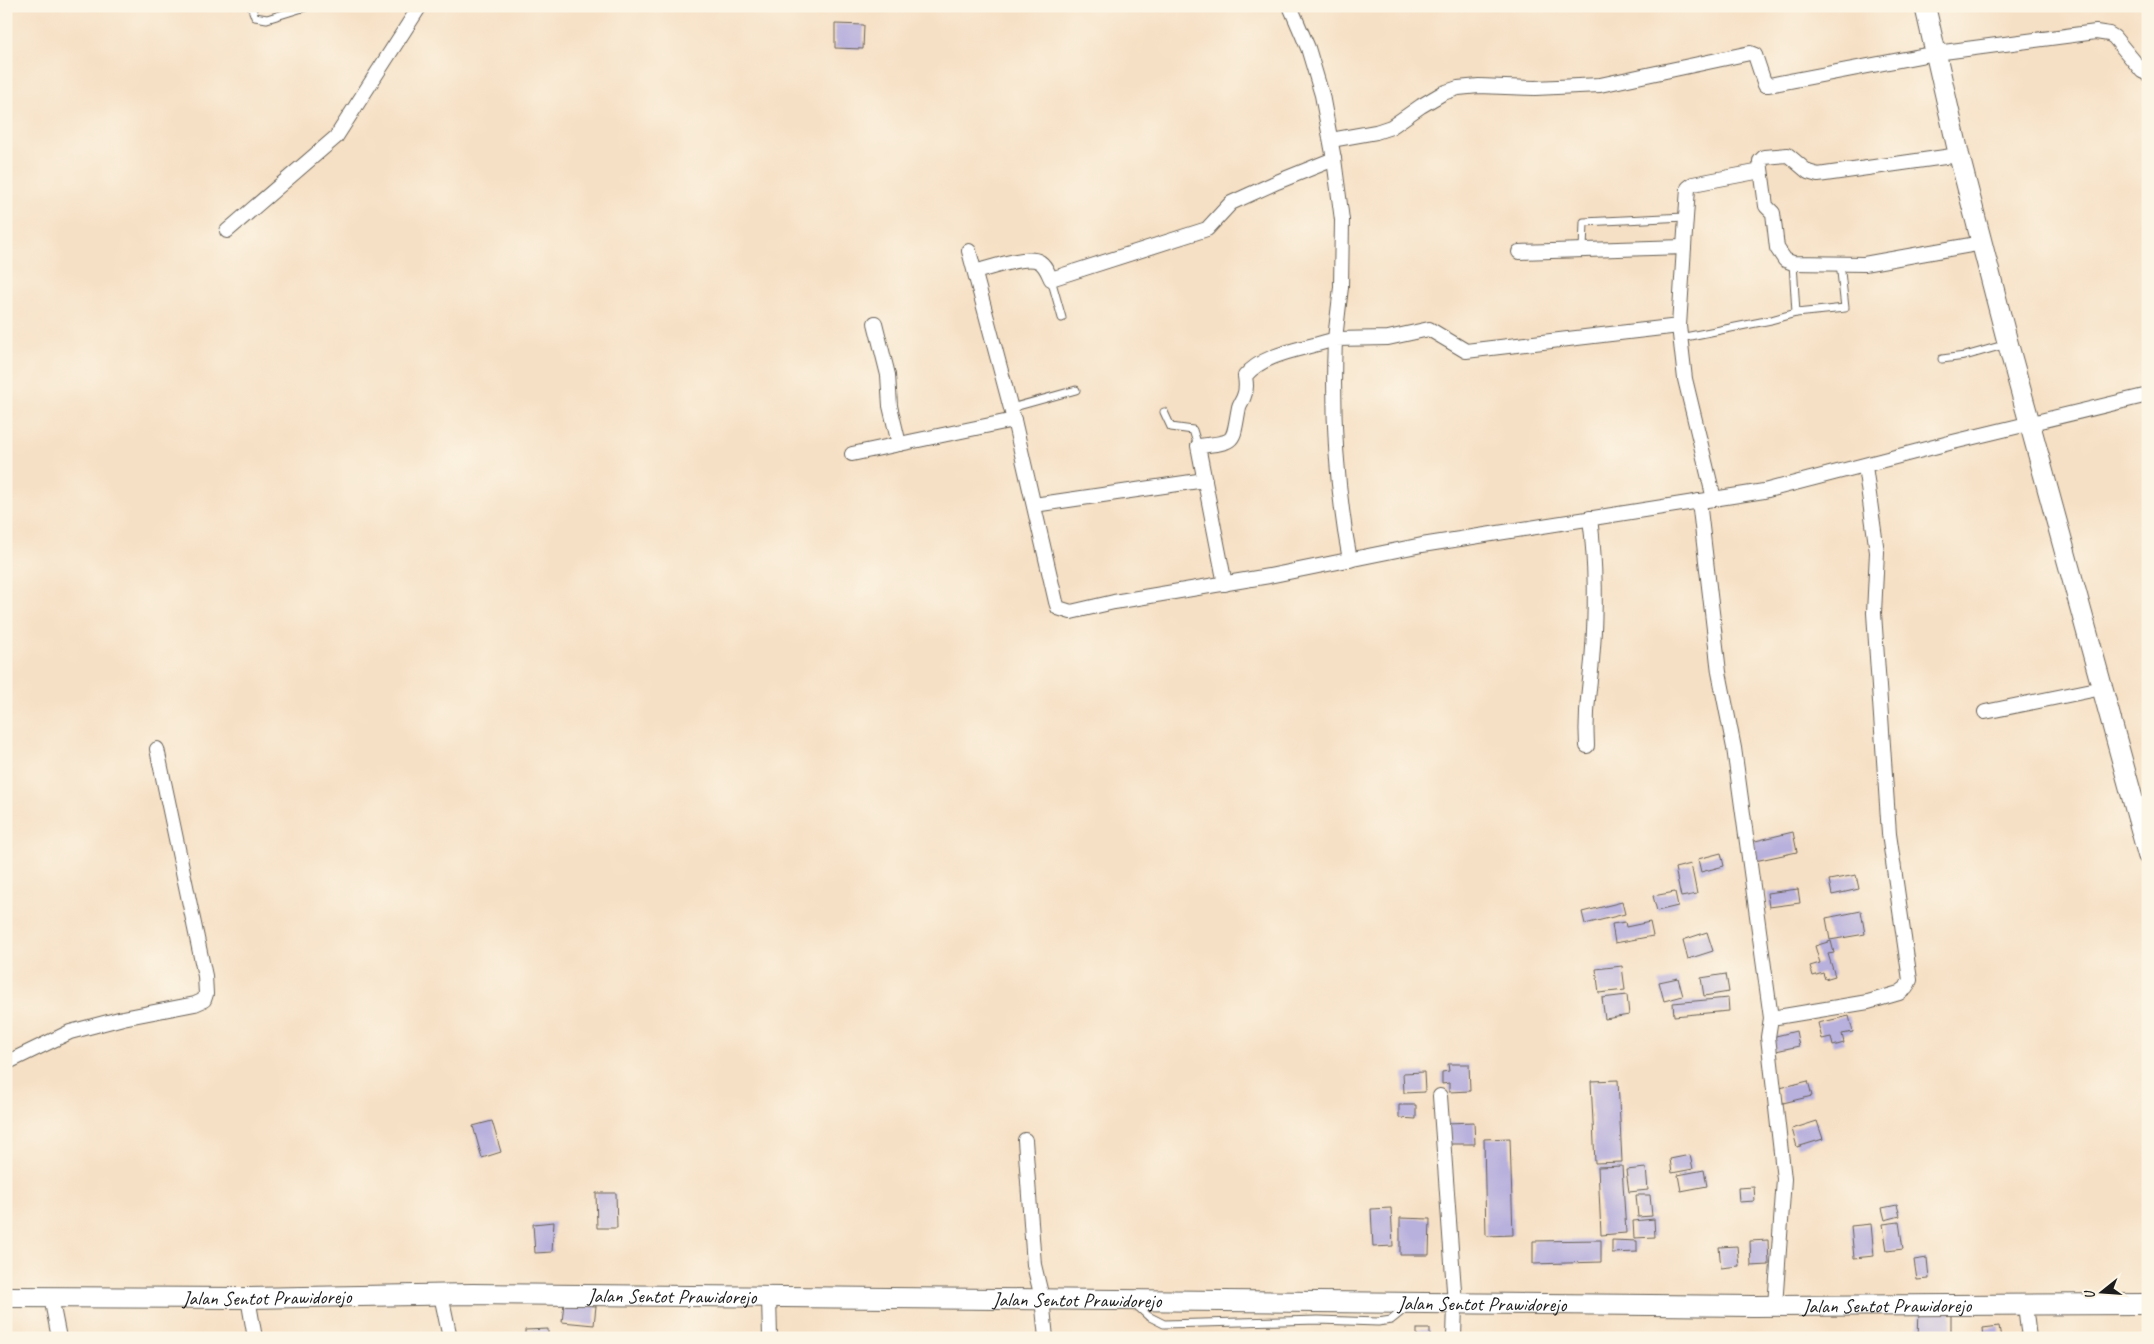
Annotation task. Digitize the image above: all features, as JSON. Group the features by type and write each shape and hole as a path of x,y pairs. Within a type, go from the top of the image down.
{"main road":[{"path":"1925,6 1959,154 2008,344 2148,855"},
{"name":"Jalan Sentot Prawidorejo","path":"6,1297 248,1298 441,1295 1042,1298 1132,1301 1775,1306 2148,1304"}],"street":[{"path":"227,231 336,137 420,6"},
{"path":"1290,6 1308,48 1322,95 1331,140 1342,220 1341,287 1335,339 1333,397 1338,474 1350,560"},
{"path":"1331,140 1376,132 1391,126 1421,106 1458,88 1479,86 1535,88 1600,85 1753,52 1758,61 1765,85 1769,85 1936,53 2096,32 2110,34 2114,37 2142,71 2148,74"},
{"path":"1959,154 1818,175 1808,172 1788,156 1764,157 1760,161 1766,206 1772,213 1777,248 1786,260 1794,263 1864,264 1982,243"},
{"path":"974,272 1030,258 1040,262 1046,268 1051,279 1207,229 1231,203 1334,159"},
{"path":"1714,499 1685,379 1680,332 1686,194 1688,188 1693,184 1762,171"},
{"path":"1519,252 1684,247"},
{"path":"969,251 1012,414 1056,602 1058,608 1071,612 1114,602 1225,584 1422,545 1764,492 2029,423 2148,395"},
{"path":"875,323 888,375 890,406 899,444"},
{"path":"1225,584 1198,446 1221,444 1231,439 1236,432 1239,404 1246,390 1245,376 1251,369 1267,360 1335,339 1388,338 1429,329 1466,351 1680,332"},
{"path":"852,454 899,444 1012,414"},
{"path":"1772,1018 1868,1002 1900,993 1906,988 1910,980 1888,824 1874,612 1877,552 1865,466"},
{"path":"1034,505 1205,480"},
{"path":"1699,501 1719,672 1736,758 1762,959 1772,1018 1768,1036 1784,1179 1775,1306"},
{"path":"1587,746 1585,717 1592,661 1594,598 1594,545 1590,518"},
{"path":"1985,712 2102,688"},
{"path":"6,1063 70,1032 123,1018 195,1004 204,1000 206,994 205,976 157,749"},
{"path":"1440,1096 1455,1304 1454,1338"},
{"path":"1025,1140 1034,1265 1042,1298 1046,1338"},
{"path":"441,1295 450,1338"},
{"path":"51,1297 59,1338"},
{"path":"769,1297 770,1338"},
{"path":"248,1298 255,1338"},
{"path":"2025,1305 2029,1338"}],"lane":[{"path":"251,6 255,17 267,19 309,6"},
{"path":"1583,250 1584,222 1686,217"},
{"path":"1794,263 1796,313"},
{"path":"1680,332 1770,320 1796,313 1844,308 1840,264"},
{"path":"1051,279 1062,318"},
{"path":"1942,359 1965,356 2008,344"},
{"path":"1012,414 1076,390"},
{"path":"1164,412 1171,427 1193,430 1198,446"}],"building":[{"path":"835,24 864,25 863,49 835,48"},
{"path":"1793,832 1797,852 1755,861 1751,842"},
{"path":"1721,853 1724,866 1701,872 1698,859"},
{"path":"1691,864 1697,894 1681,897 1675,868"},
{"path":"1856,875 1859,889 1832,895 1829,880"},
{"path":"1798,889 1800,903 1769,907 1767,893"},
{"path":"1675,892 1678,906 1657,911 1653,896"},
{"path":"1622,902 1625,914 1585,924 1582,912"},
{"path":"1861,911 1865,934 1830,940 1826,918"},
{"path":"1625,922 1626,927 1650,922 1653,936 1615,943 1612,924"},
{"path":"1707,932 1713,951 1688,959 1683,940"},
{"path":"1831,941 1834,953 1828,954 1835,976 1825,979 1823,973 1813,976 1810,966 1820,963 1815,946"},
{"path":"1622,966 1625,990 1599,993 1596,969"},
{"path":"1726,974 1729,992 1704,996 1701,978"},
{"path":"1678,978 1683,996 1664,1001 1659,982"},
{"path":"1627,995 1629,1015 1605,1019 1602,998"},
{"path":"1728,998 1729,1011 1674,1016 1673,1003"},
{"path":"1849,1016 1853,1032 1842,1034 1844,1043 1833,1046 1831,1037 1822,1039 1818,1023"},
{"path":"1796,1031 1799,1046 1776,1051 1772,1037"},
{"path":"1448,1064 1469,1064 1470,1091 1449,1092 1449,1083 1442,1084 1442,1072 1449,1071"},
{"path":"1424,1072 1425,1092 1404,1093 1403,1073"},
{"path":"1618,1080 1622,1162 1595,1163 1591,1081"},
{"path":"1808,1081 1812,1096 1783,1103 1780,1088"},
{"path":"1399,1105 1416,1105 1416,1119 1399,1118"},
{"path":"492,1121 501,1152 482,1158 473,1126"},
{"path":"1817,1121 1823,1139 1797,1147 1792,1129"},
{"path":"1474,1122 1475,1144 1447,1144 1447,1123"},
{"path":"1510,1138 1513,1235 1486,1236 1484,1139"},
{"path":"1690,1155 1693,1169 1672,1173 1670,1159"},
{"path":"1622,1166 1626,1233 1601,1235 1598,1167"},
{"path":"1646,1168 1648,1190 1629,1192 1626,1170"},
{"path":"1704,1170 1707,1186 1681,1191 1678,1175"},
{"path":"1754,1187 1755,1201 1739,1202 1738,1188"},
{"path":"596,1193 616,1193 617,1228 597,1228"},
{"path":"1636,1195 1650,1195 1652,1216 1638,1217"},
{"path":"1897,1205 1900,1216 1885,1220 1882,1208"},
{"path":"1391,1208 1393,1246 1373,1247 1371,1209"},
{"path":"1400,1218 1430,1219 1429,1255 1400,1255"},
{"path":"1654,1219 1655,1237 1634,1238 1633,1221"},
{"path":"554,1222 552,1252 535,1253 533,1224"},
{"path":"1899,1222 1903,1249 1887,1251 1883,1224"},
{"path":"1871,1224 1874,1256 1854,1258 1851,1226"},
{"path":"1601,1240 1601,1262 1533,1264 1533,1241"},
{"path":"1612,1240 1637,1241 1637,1252 1612,1253"},
{"path":"1768,1240 1769,1265 1751,1266 1750,1241"},
{"path":"1737,1246 1739,1266 1721,1268 1719,1247"},
{"path":"1927,1258 1929,1279 1917,1280 1914,1260"},
{"path":"564,1303 596,1306 594,1325 562,1322"},
{"path":"1919,1309 1951,1309 1951,1338 1918,1338"},
{"path":"1999,1326 2001,1338 1984,1338 1983,1328"},
{"path":"548,1329 548,1338 525,1338 525,1330"},
{"path":"1417,1329 1430,1329 1430,1338 1417,1338"}]}
